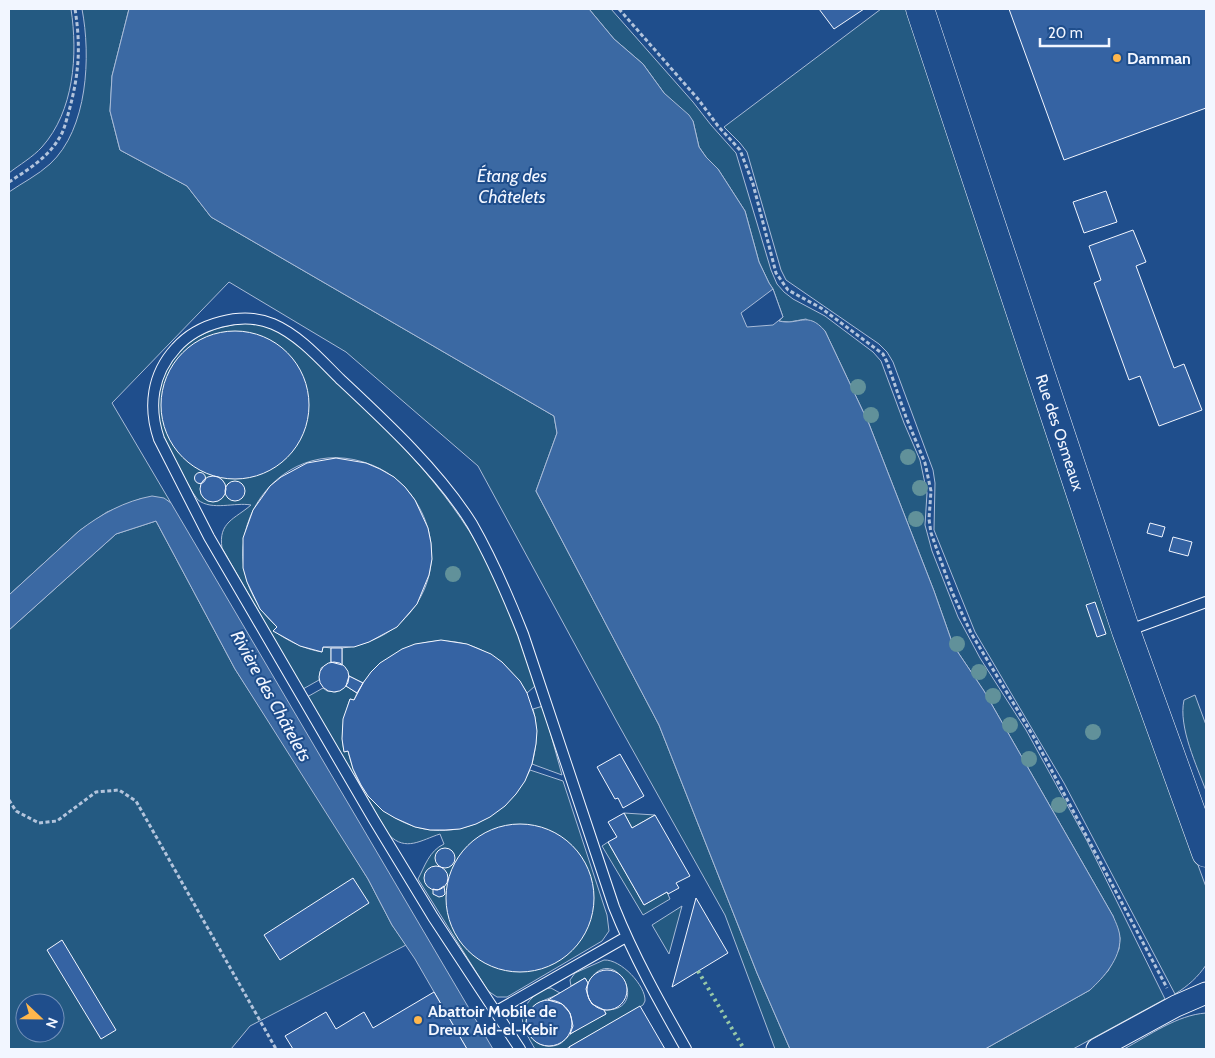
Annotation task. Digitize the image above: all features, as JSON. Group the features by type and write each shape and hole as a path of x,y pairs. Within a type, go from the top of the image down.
{"main road":[{"name":"Rue des Osmeaux","path":"920,9 1126,631 1206,853"}],"street":[{"path":"1097,1049 1176,1006 1206,993"}],"lane":[{"path":"520,1049 433,917 374,820 209,537 159,439 152,408 155,385 159,373 172,352 190,335 215,324 246,319 260,320 282,329 314,354 386,422 430,470 471,523 513,609 526,643 626,938 686,1049"},
{"path":"1126,631 1206,602"},
{"path":"495,1012 626,938"}],"path":[{"path":"9,182 52,148 59,139 65,124 76,79 79,56 75,9"},
{"path":"619,9 740,150 753,184 776,272 788,290 821,308 883,354 925,463 931,491 929,519 931,532 952,592 971,633 1035,738 1176,1006"},
{"path":"9,800 16,811 39,823 57,821 96,792 119,790 136,801 276,1049"}],"shaded area":[{"path":"9,9 71,9 74,45 71,82 67,100 53,133 30,158 9,173"},
{"path":"82,9 129,9 112,76 110,111 120,150 187,186 211,217 554,416 557,433 536,491 659,725 757,973 790,1049 775,1049 725,915 617,722 478,466 346,352 229,282 112,403 171,503 168,501 140,499 107,512 79,531 9,595 9,192 50,164 63,149 72,132 84,91 86,69 85,28"},
{"path":"589,9 611,9 736,153 771,270 777,284 793,299 825,316 873,352 881,361 920,460 927,493 925,525 932,551 958,617 980,658 1026,730 1087,841 1165,999 1073,1049 985,1049 1090,990 1108,971 1119,949 1120,938 1113,916 984,691 953,645 869,424 825,331 806,319 789,322 778,321 773,289 759,262 745,211 718,169 699,147 693,121 664,93 643,64 614,39"},
{"path":"881,9 909,9 1121,654 1206,887 1206,965 1192,981 1175,994 1064,783 975,632 934,530 935,483 933,470 893,362 879,344 786,280 781,270 747,152 724,127"},
{"path":"249,323 277,331 308,353 386,429 444,495 477,543 504,597 535,686 527,693 511,671 491,656 470,645 448,641 425,643 403,650 382,664 363,683 349,676 342,665 342,648 355,646 380,637 410,613 418,602 428,580 431,548 424,517 415,500 399,482 386,472 372,465 336,458 304,463 277,479 257,503 245,532 243,565 254,597 277,627 274,631 309,649 322,652 323,647 331,648 331,662 321,668 319,680 303,689 222,548 221,539 225,527 251,505 217,506 198,500 165,442 158,421 160,388 165,372 174,357 198,337 231,325"},
{"path":"156,521 235,669 314,791 368,879 392,925 406,945 250,1026 231,1049 9,1049 9,630 116,534"},
{"path":"346,686 357,693 354,700 350,699 344,719 342,738 344,751 348,751 358,781 369,796 389,814 411,825 434,830 457,829 479,822 499,810 516,792 530,770 563,781 607,915 609,931 602,941 507,997 497,997 488,991 418,879 431,855 444,844 440,834 408,844 401,843 389,835 307,697 323,688 327,691 336,692"},
{"path":"1195,695 1206,725 1206,791 1189,746 1184,722 1184,700"},
{"path":"543,706 562,775 532,764 536,736 533,709"},
{"path":"624,813 655,815 632,828"},
{"path":"608,842 644,905 667,892 670,899 643,915 602,846"},
{"path":"682,906 669,954 652,925"},
{"path":"604,960 618,964 631,974 644,995 645,1001 643,1005 566,1049 535,1049 527,1035 522,1016 527,1004 541,991 551,988 560,993 536,1004 530,1010 527,1017 527,1030 530,1036 546,1046 559,1044 576,1030 606,1014 604,1010 619,1008 626,1000 628,990 624,980 617,972 608,969 598,971 588,983 585,978 571,986 570,980 575,973"},
{"path":"1206,1013 1206,1049 1124,1049 1174,1022"}],"water":[{"name":"Étang des Châtelets","path":"129,9 589,9 614,39 643,64 664,93 689,115 693,121 699,147 718,169 745,211 759,262 773,289 783,317 779,321 813,321 825,331 869,424 953,645 984,691 1117,924 1120,939 1117,954 1106,973 1090,990 985,1049 790,1049 757,973 659,725 536,491 557,433 554,416 211,217 187,186 120,150 110,111 112,76"},
{"name":"Rivière des Châtelets","path":"152,496 164,498 171,503 493,1049 467,1049 415,959 392,925 368,879 235,669 156,521 116,534 9,630 9,595 87,525 123,505"}],"pier":[{"path":"773,289 783,317 773,325 747,327 741,313"}],"building":[{"path":"819,9 864,9 834,29"},
{"name":"Damman","path":"1009,9 1206,9 1206,108 1064,160"},
{"path":"1106,191 1117,222 1084,233 1073,202"},
{"path":"1133,230 1146,262 1136,266 1174,368 1184,364 1202,410 1159,426 1140,376 1129,380 1094,283 1101,280 1089,246"},
{"path":"235,331 263,337 287,353 303,377 309,405 303,433 287,457 263,473 235,479 207,473 183,457 167,433 161,405 167,377 183,353 207,337"},
{"path":"336,458 366,463 394,477 405,487 415,500 428,528 432,559 429,575 417,604 397,627 369,642 354,647 323,647 322,652 300,646 273,631 277,627 260,609 247,582 243,568 243,538 253,510 270,486 281,477 307,463"},
{"path":"200,472 206,478 200,484 194,478"},
{"path":"213,476 222,480 226,489 222,498 213,502 204,498 200,489 204,480"},
{"path":"231,481 239,481 245,487 245,495 239,501 231,501 225,495 225,487"},
{"path":"1150,523 1165,527 1162,537 1147,533"},
{"path":"1173,537 1192,542 1188,556 1169,551"},
{"path":"1095,602 1106,634 1097,637 1086,605"},
{"path":"441,640 467,644 491,654 502,662 520,681 527,693 535,717 537,731 532,764 525,781 505,806 476,824 460,829 430,830 415,827 395,818 383,811 368,796 353,769 348,751 344,752 342,739 343,719 350,699 354,700 363,683 380,663 402,649 415,644"},
{"path":"331,648 342,648 342,665 331,662"},
{"path":"334,662 345,666 349,677 345,688 334,692 323,688 319,677 323,666"},
{"path":"349,676 363,683 357,693 346,686"},
{"path":"620,754 644,796 623,808 618,798 615,799 597,767"},
{"path":"624,813 632,828 655,815 690,876 676,883 679,888 668,894 667,892 644,905 608,842 617,837 608,822"},
{"path":"520,824 534,825 548,830 561,836 572,846 582,857 588,870 593,884 593,912 588,926 582,939 572,950 561,960 548,966 534,971 520,972 506,971 492,966 479,960 468,950 458,939 452,926 447,912 446,898 447,884 452,870 458,857 468,846 479,836 492,830 506,825"},
{"path":"445,848 452,851 455,858 452,865 445,868 438,865 435,858 438,851"},
{"path":"436,866 444,870 448,878 444,886 436,890 428,886 424,878 428,870"},
{"path":"353,878 369,903 280,960 264,935"},
{"path":"444,886 445,894 443,896 439,897 433,894 433,889 438,890"},
{"path":"696,898 728,953 672,987"},
{"path":"62,940 116,1030 101,1039 47,950"},
{"path":"611,970 618,973 624,979 627,990 626,998 618,1007 611,1010 603,1010 596,1007 588,998 587,986 590,979 599,971"},
{"path":"585,978 588,983 586,989 589,999 592,1004 604,1010 606,1014 570,1034 573,1026 570,1013 562,1004 548,1000"},
{"name":"Abattoir Mobile de Dreux Aid-el-Kebir","path":"434,992 467,1049 293,1049 285,1036 326,1012 336,1029 364,1012 373,1028"},
{"path":"544,1000 554,1000 568,1010 572,1023 568,1036 562,1042 554,1046 544,1046 530,1036 526,1028 526,1018 536,1004"},
{"path":"640,1006 665,1049 570,1049 569,1047"}],"hedge":[{"path":"698,971 744,1049"}],"place":[{"name":"Damman","path":"1117,58"},
{"name":"Abattoir Mobile de Dreux Aid-el-Kebir","path":"418,1020"}]}
